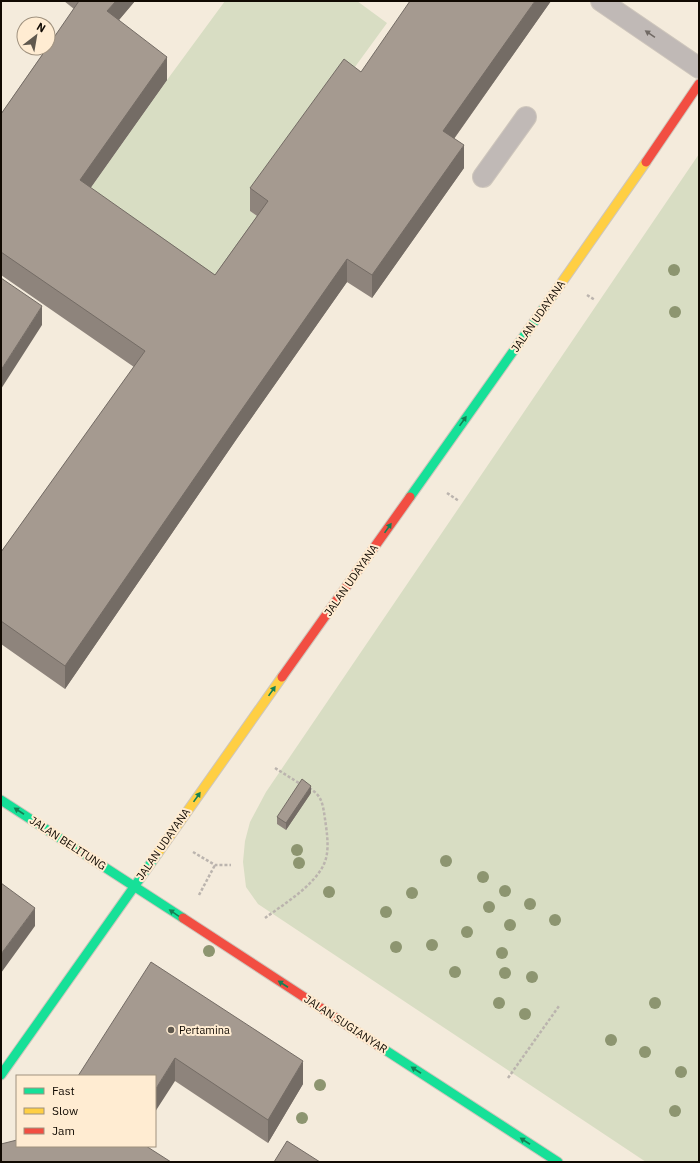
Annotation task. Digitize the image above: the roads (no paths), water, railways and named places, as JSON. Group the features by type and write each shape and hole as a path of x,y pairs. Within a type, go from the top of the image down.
{"main road":[{"name":"JALAN UDAYANA","path":"1,1075 587,247 699,84"},
{"name":"JALAN BELITUNG","path":"1,800 134,886"},
{"name":"JALAN SUGIANYAR","path":"134,886 185,921 553,1161"}],"lane":[{"path":"601,1 699,68"},
{"path":"483,177 526,117"}],"place":[{"name":"Pertamina","path":"171,1030"}]}
